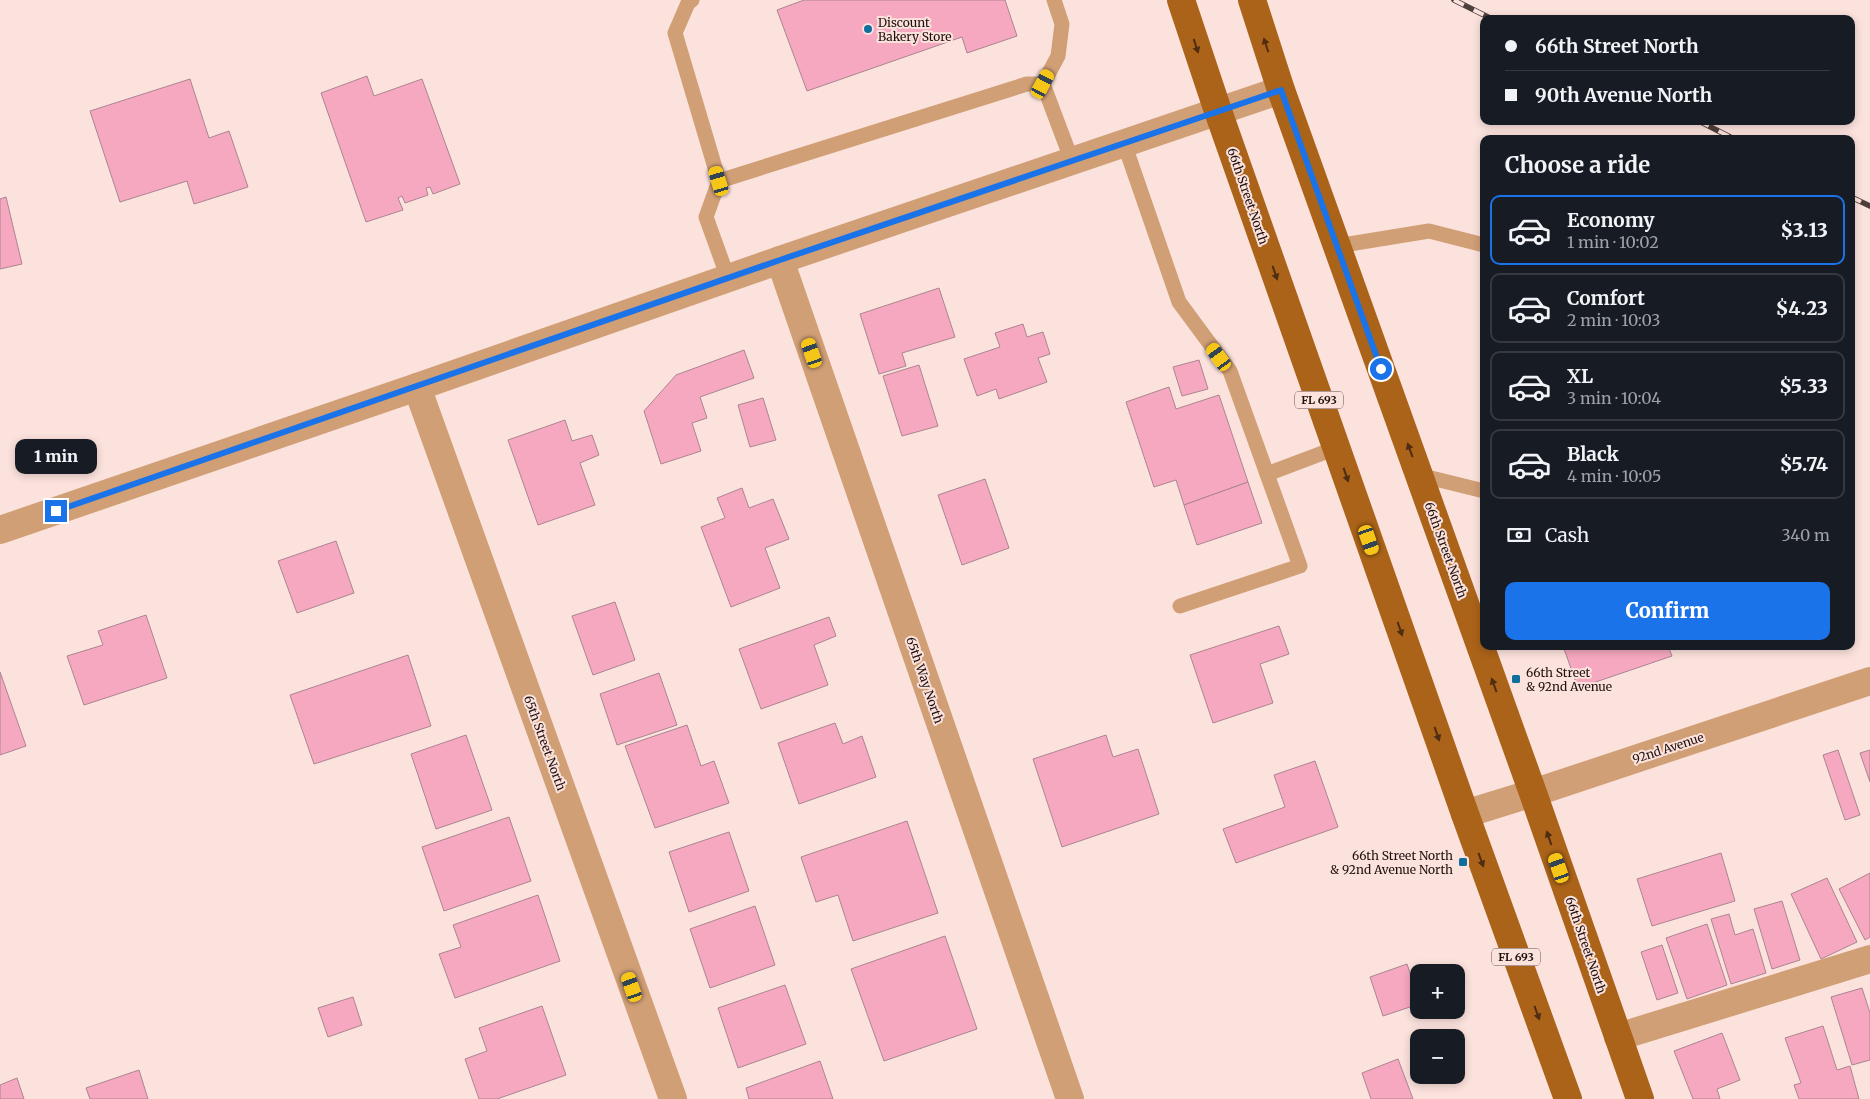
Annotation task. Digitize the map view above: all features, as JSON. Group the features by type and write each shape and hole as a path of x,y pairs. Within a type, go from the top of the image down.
{"main road":[{"name":"66th Street North","path":"1181,0 1336,448 1568,1099"},
{"name":"66th Street North","path":"1252,0 1281,90 1480,645"},
{"name":"66th Street North","path":"1482,650 1640,1099"}],"street":[{"path":"0,530 780,260 1281,90"},
{"name":"65th Way North","path":"780,260 1070,1099"},
{"name":"65th Street North","path":"417,387 673,1099"},
{"name":"92nd Avenue","path":"1465,814 1870,681"},
{"path":"1618,1037 1870,959"}],"lane":[{"path":"692,0 688,4 675,33 719,181 706,217 728,278"},
{"path":"1054,0 1062,24 1058,56 1043,84 1072,161"},
{"path":"719,181 1027,84 1043,84"},
{"path":"1124,143 1178,302 1230,371 1300,566 1180,606"},
{"path":"1337,246 1429,231 1480,244"},
{"path":"1266,474 1336,448"},
{"path":"1419,475 1480,490"}],"building":[{"path":"804,0 1005,0 1017,36 967,53 962,37 807,91 777,10"},
{"path":"367,76 374,96 422,79 460,184 433,194 430,187 426,188 428,195 405,203 402,196 398,198 403,210 366,222 321,93"},
{"path":"190,79 209,138 229,131 248,187 194,204 187,181 120,202 90,111"},
{"path":"6,197 22,264 0,269 0,199"},
{"path":"939,288 955,337 902,353 906,366 879,374 860,314"},
{"path":"1023,324 1027,337 1043,332 1050,354 1038,358 1047,382 999,399 996,389 977,396 964,359 1000,347 995,333"},
{"path":"744,350 754,378 700,397 707,418 692,423 701,451 661,464 644,411 676,375"},
{"path":"1199,360 1208,389 1182,396 1173,367"},
{"path":"919,365 938,426 902,436 883,376"},
{"path":"1169,387 1176,409 1219,395 1248,482 1184,505 1176,480 1154,487 1126,402"},
{"path":"763,398 776,440 750,447 738,405"},
{"path":"565,420 572,441 592,435 599,455 580,463 595,505 538,525 508,440"},
{"path":"985,479 1009,548 962,565 938,495"},
{"path":"1248,482 1262,523 1197,545 1184,505"},
{"path":"742,488 749,508 773,499 789,539 765,548 780,588 731,607 701,527 725,518 717,498"},
{"path":"336,541 354,593 297,613 278,561"},
{"path":"615,602 635,660 593,675 572,616"},
{"path":"146,615 167,678 84,705 67,656 103,645 98,631"},
{"path":"829,617 836,636 814,645 828,685 761,709 739,649"},
{"path":"1279,626 1289,654 1260,664 1273,703 1213,723 1190,655"},
{"path":"1564,650 1670,650 1672,656 1578,688"},
{"path":"408,655 431,726 314,764 290,695"},
{"path":"0,672 26,746 0,755"},
{"path":"659,673 677,725 617,745 600,694"},
{"path":"835,723 843,744 862,736 876,777 799,804 778,743"},
{"path":"687,725 701,766 714,761 729,803 655,828 625,746"},
{"path":"466,735 492,810 436,829 411,754"},
{"path":"1106,735 1113,757 1138,749 1159,814 1062,847 1033,759"},
{"path":"1838,750 1860,815 1845,820 1823,755"},
{"path":"1870,750 1870,782 1860,753"},
{"path":"1315,761 1338,827 1236,863 1223,829 1285,807 1274,775"},
{"path":"509,817 531,881 444,911 422,847"},
{"path":"907,821 938,913 853,941 838,895 816,902 801,857"},
{"path":"729,832 749,891 689,912 669,852"},
{"path":"1721,853 1735,901 1652,926 1637,879"},
{"path":"1870,873 1870,937 1865,940 1839,889"},
{"path":"1827,878 1857,942 1821,959 1791,894"},
{"path":"538,895 560,961 455,998 439,954 461,947 453,925"},
{"path":"1782,901 1800,960 1772,969 1754,909"},
{"path":"755,906 775,965 710,988 690,929"},
{"path":"1729,914 1735,935 1753,929 1766,973 1731,984 1711,919"},
{"path":"1707,924 1727,985 1687,999 1666,938"},
{"path":"945,936 977,1029 884,1061 851,969"},
{"path":"1662,945 1678,993 1657,1000 1641,952"},
{"path":"1407,964 1410,973 1410,1007 1383,1016 1370,977"},
{"path":"785,985 806,1044 738,1068 718,1008"},
{"path":"1862,988 1870,1013 1870,1060 1852,1065 1831,997"},
{"path":"353,997 362,1025 328,1037 318,1008"},
{"path":"542,1006 566,1075 497,1099 479,1099 465,1059 487,1051 479,1028"},
{"path":"1823,1026 1837,1070 1850,1066 1859,1099 1799,1099 1794,1085 1801,1083 1785,1038"},
{"path":"1722,1033 1740,1080 1717,1089 1720,1099 1693,1099 1674,1051"},
{"path":"1398,1059 1413,1099 1371,1099 1362,1073"},
{"path":"820,1061 833,1099 749,1099 746,1088"},
{"path":"139,1070 148,1099 90,1099 86,1088"},
{"path":"17,1078 24,1099 0,1099 0,1085"}],"railway":[{"path":"1454,0 1484,15"},
{"path":"1707,125 1726,135"},
{"path":"1855,199 1870,206"}],"place":[{"name":"Discount Bakery Store","path":"868,29"},
{"name":"66th Street & 92nd Avenue","path":"1516,679"},
{"name":"66th Street North & 92nd Avenue North","path":"1463,862"}],"route":[{"path":"56,511 780,260 1281,90 1381,369"}]}
